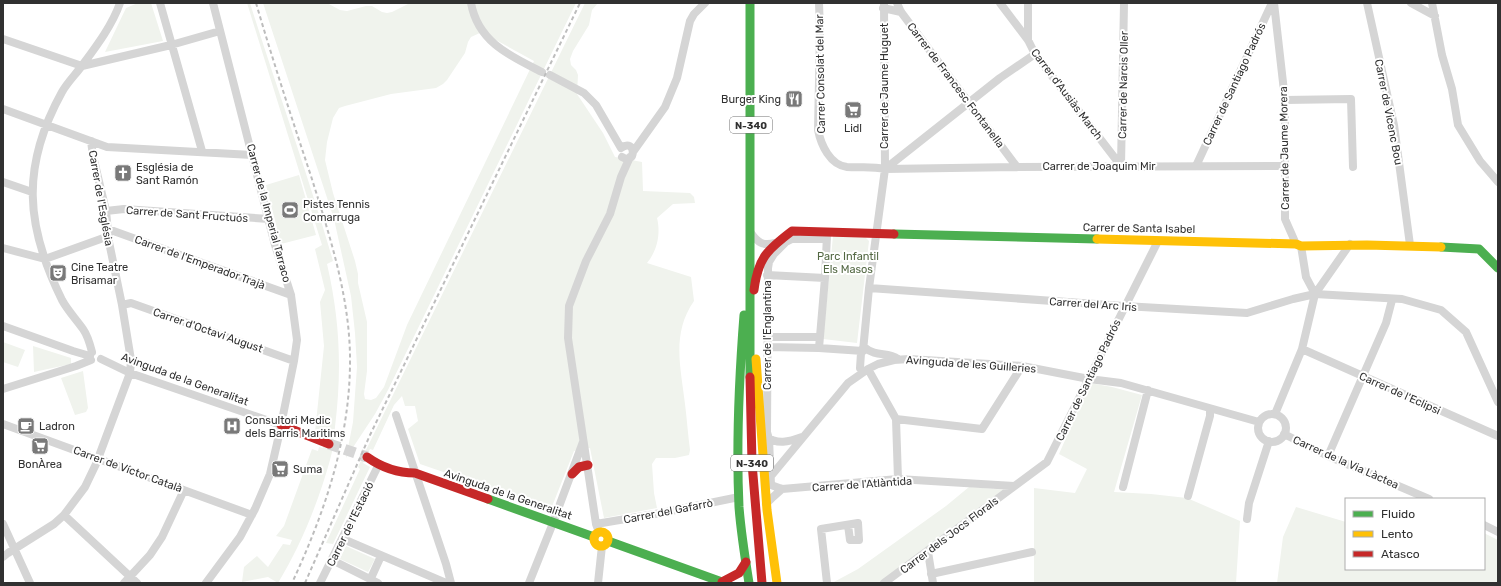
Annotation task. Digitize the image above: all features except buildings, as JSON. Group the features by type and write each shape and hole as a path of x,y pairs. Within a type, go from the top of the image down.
{"street":[{"path":"160,3 202,151"},
{"name":"Carrer de la Imperial Tarraco","path":"206,583 240,537 252,515 270,474 294,361 297,340 292,295 275,245 213,3"},
{"path":"471,3 473,16 480,28 490,39 513,58 584,93 599,110 621,148 621,177"},
{"name":"N-340","path":"750,3 750,373 753,480 762,583"},
{"name":"Carrer Consolat del Mar","path":"819,3 819,137 825,150 834,161 846,167 874,166 885,169"},
{"name":"Carrer de Francesc Fontanella","path":"897,3 900,12 970,102 1017,167"},
{"name":"Carrer d'Ausiàs March","path":"1000,3 1028,40 1035,54 1121,166"},
{"path":"1028,3 1028,40"},
{"name":"Carrer de Narcis Oller","path":"1121,166 1124,3"},
{"name":"Carrer de Jaume Morera","path":"1273,3 1285,100 1285,219 1299,245 1306,277 1315,294"},
{"name":"Carrer de Santiago Padrós","path":"1196,166 1273,3"},
{"name":"Carrer de Vicenc Bou","path":"1367,3 1394,125 1410,245"},
{"path":"1411,3 1435,16"},
{"path":"1432,3 1442,55 1452,89 1458,125 1480,161 1498,182"},
{"path":"91,356 84,330 66,306 56,286 41,248 34,218 32,192 38,152 46,124 63,90 82,66 106,31 117,4"},
{"path":"883,5 900,12"},
{"name":"Carrer de Jaume Huguet","path":"864,370 861,353 863,349 869,288 885,169 883,5"},
{"path":"622,157 627,159 665,107 677,78 690,24 702,6"},
{"path":"3,39 82,66 171,45 220,30"},
{"path":"885,169 970,102 1035,54"},
{"path":"1285,100 1351,99 1353,167"},
{"path":"3,110 46,124 107,147 202,151 252,155"},
{"name":"Carrer de l'Església","path":"91,141 106,212 122,304 131,360 130,373"},
{"path":"621,148 626,145 631,152"},
{"path":"631,152 621,177 610,214 586,261 569,306 568,338 597,531 595,543 605,544 723,583 739,573 746,562"},
{"path":"905,153 906,159 912,169"},
{"name":"Carrer de Joaquim Mir","path":"885,169 1121,166 1286,166"},
{"path":"3,182 32,192"},
{"name":"Carrer de Sant Fructuós","path":"106,212 124,209 269,219"},
{"name":"Carrer de Santa Isabel","path":"750,296 754,291 758,268 775,243 792,231 827,235 876,234 1299,245 1410,245 1479,249 1498,268"},
{"path":"3,248 45,259 109,232"},
{"name":"Carrer de l'Emperador Trajà","path":"109,232 292,295"},
{"path":"750,232 757,242 769,245 775,243"},
{"path":"819,348 827,235"},
{"name":"Carrer de l'Englantina","path":"768,486 770,476 765,436 767,432 767,275 769,262 780,248 792,239 827,235"},
{"name":"Carrer de Santiago Padrós","path":"1014,486 1047,462 1124,306 1158,241"},
{"path":"1275,414 1302,349 1315,294 1350,244"},
{"path":"767,275 825,278"},
{"path":"749,583 739,497 737,441 739,380 745,298 750,286"},
{"name":"Carrer del Arc Iris","path":"869,288 1246,313 1315,294 1402,300 1442,310 1466,332 1498,402"},
{"path":"1328,456 1386,323 1392,300"},
{"name":"Carrer d'Octavi August","path":"122,304 131,303 294,361"},
{"path":"3,326 91,356"},
{"path":"767,337 819,337"},
{"path":"751,343 755,354 760,388 768,486 766,504 777,583"},
{"path":"767,347 819,348 850,351 863,349 874,354 894,356 898,359"},
{"name":"Carrer de l'Eclipsi","path":"1302,349 1498,436"},
{"path":"850,351 856,364 864,370 896,418 898,479"},
{"path":"3,389 76,366 91,356"},
{"name":"Avinguda de la Generalitat","path":"91,356 96,362 101,359 130,373 298,431 329,444"},
{"name":"Avinguda de les Guilleries","path":"770,476 848,383 864,370 886,361 898,359 1022,366 1089,379 1121,383 1259,422"},
{"path":"896,418 982,429 1022,366"},
{"path":"3,557 14,548 44,531 64,515 85,487 98,458 130,373"},
{"path":"1123,487 1148,390"},
{"path":"1188,496 1210,416 1210,409"},
{"path":"396,414 411,471 446,564 451,583"},
{"path":"1275,414 1282,418 1285,422 1286,429 1284,434 1277,441 1269,441 1261,436 1259,432 1259,422 1264,416 1275,414"},
{"name":"Carrer de Víctor Català","path":"3,424 252,515"},
{"name":"Carrer de la Via Làctea","path":"1284,434 1328,456 1427,498"},
{"path":"765,436 774,441 784,442 792,441 802,436"},
{"path":"528,583 554,522 584,438"},
{"path":"1247,519 1249,503 1269,441"},
{"name":"Avinguda de la Generalitat","path":"411,471 399,471 379,464 367,457 373,455 411,471 554,522 597,531"},
{"name":"Carrer de l'Estació","path":"320,583 379,464"},
{"path":"572,474 579,467 588,464"},
{"name":"Carrer de l'Atlàntida","path":"768,486 782,490 898,479 1014,486"},
{"name":"Carrer dels Jocs Florals","path":"884,583 928,552 1014,486"},
{"path":"124,583 150,555 162,536 184,490"},
{"path":"766,504 773,496 782,490"},
{"name":"Carrer del Gafarrò","path":"597,531 661,513 739,497"},
{"path":"64,515 137,583"},
{"path":"3,524 30,583"},
{"path":"827,583 821,529 848,525"},
{"path":"1485,526 1498,532"},
{"path":"343,539 446,583"},
{"path":"3,541 14,548"},
{"path":"598,583 605,544"},
{"path":"928,552 932,583"},
{"path":"931,574 1032,552"},
{"path":"371,578 381,556"},
{"path":"332,560 371,578 378,583"}],"green space":[{"path":"138,3 151,3 163,41 105,52 126,8"},
{"path":"247,3 250,3 333,261 327,264 335,305 337,325 339,385 331,456 320,492 308,523 294,554 278,583 268,577 242,582 244,567 257,556 268,567 283,544 290,545 292,540 276,536 284,526 312,449 318,451 319,447 323,448 325,436 315,432 324,346 320,302 325,290 315,249 322,245"},
{"path":"263,3 327,3 340,10 347,11 372,6 382,12 387,13 410,3 576,3 388,390 375,414 346,458 353,422 357,367 351,296 334,219","holes":["482,32 488,33 496,40 534,61 407,325 384,387 376,398 371,400 365,399 364,394 367,371 367,322 358,283 358,274 355,261 333,193 325,160 327,142 333,118 339,108 345,106 391,94 436,88 447,80 465,53 471,37"]},
{"path":"585,3 598,3 592,10 589,25 573,51 570,59 571,65 576,70 578,75 577,94 603,133 615,157 642,162 643,191 690,193 694,197 695,203 673,204 657,218 659,230 656,248 647,263 691,277 694,301 682,326 679,351 690,450 689,455 675,458 656,458 652,464 654,493 657,508 604,518 590,448 574,451 551,509 420,464 408,429 418,421 415,406 405,406 402,396 394,405 373,450 370,449 363,463 370,467 333,544 326,543 360,469 358,467 366,450"},
{"name":"Pistes Tennis Comarruga","path":"299,175 316,235 281,244 266,185"},
{"name":"Parc Infantil Els Masos","path":"833,236 865,237 869,241 857,343 823,339"},
{"path":"3,342 25,350 18,367 3,362"},
{"path":"33,346 71,358 71,364 34,372"},
{"path":"83,371 88,408 86,412 75,415 61,378"},
{"path":"1090,383 1142,395 1114,492 1187,498 1240,521 1236,583 1034,583 1034,488 1075,493 1087,469 1059,454"},
{"path":"969,487 1009,490 880,583 832,583 858,569 946,506"},
{"path":"1296,507 1345,522 1345,570 1485,570 1485,534 1498,540 1498,583 1277,583 1283,537"},
{"path":"346,546 375,559 368,572 340,559"}],"tunnel":[{"path":"329,444 367,457"}],"railway":[{"path":"256,3 332,245 343,293 349,341 349,394 340,450 324,504 304,557 292,583"},
{"path":"305,583 370,435 580,3"}],"traffic: fast":[{"path":"750,3 750,377"},
{"path":"894,234 1097,239"},
{"path":"1441,247 1479,249 1498,268"},
{"path":"744,315 738,411 738,483 741,526 749,583"},
{"path":"488,499 594,537"},
{"path":"608,541 722,582"}],"traffic: slow":[{"path":"1097,239 1296,244 1301,246 1367,245 1441,247"},
{"path":"756,359 767,510 777,583"},
{"path":"601,532 606,534 608,539 606,544 601,546 596,544 594,539 596,534 601,532"}],"traffic: jam":[{"path":"754,290 761,262 770,250 792,231 894,234"},
{"path":"750,377 752,463 762,583"},
{"path":"281,425 329,444"},
{"path":"367,457 390,469 415,473 488,499"},
{"path":"572,474 579,467 588,465"},
{"path":"722,582 739,573 746,562"}],"place":[{"name":"Burger King","path":"794,99"},
{"name":"Lidl","path":"853,110"},
{"name":"Església de Sant Ramón","path":"123,173"},
{"name":"Pistes Tennis Comarruga","path":"290,210"},
{"name":"Cine Teatre Brisamar","path":"58,273"},
{"name":"Ladron","path":"26,426"},
{"name":"Consultori Medic dels Barris Maritims","path":"232,426"},
{"name":"BonÀrea","path":"40,446"},
{"name":"Suma","path":"280,469"}]}
